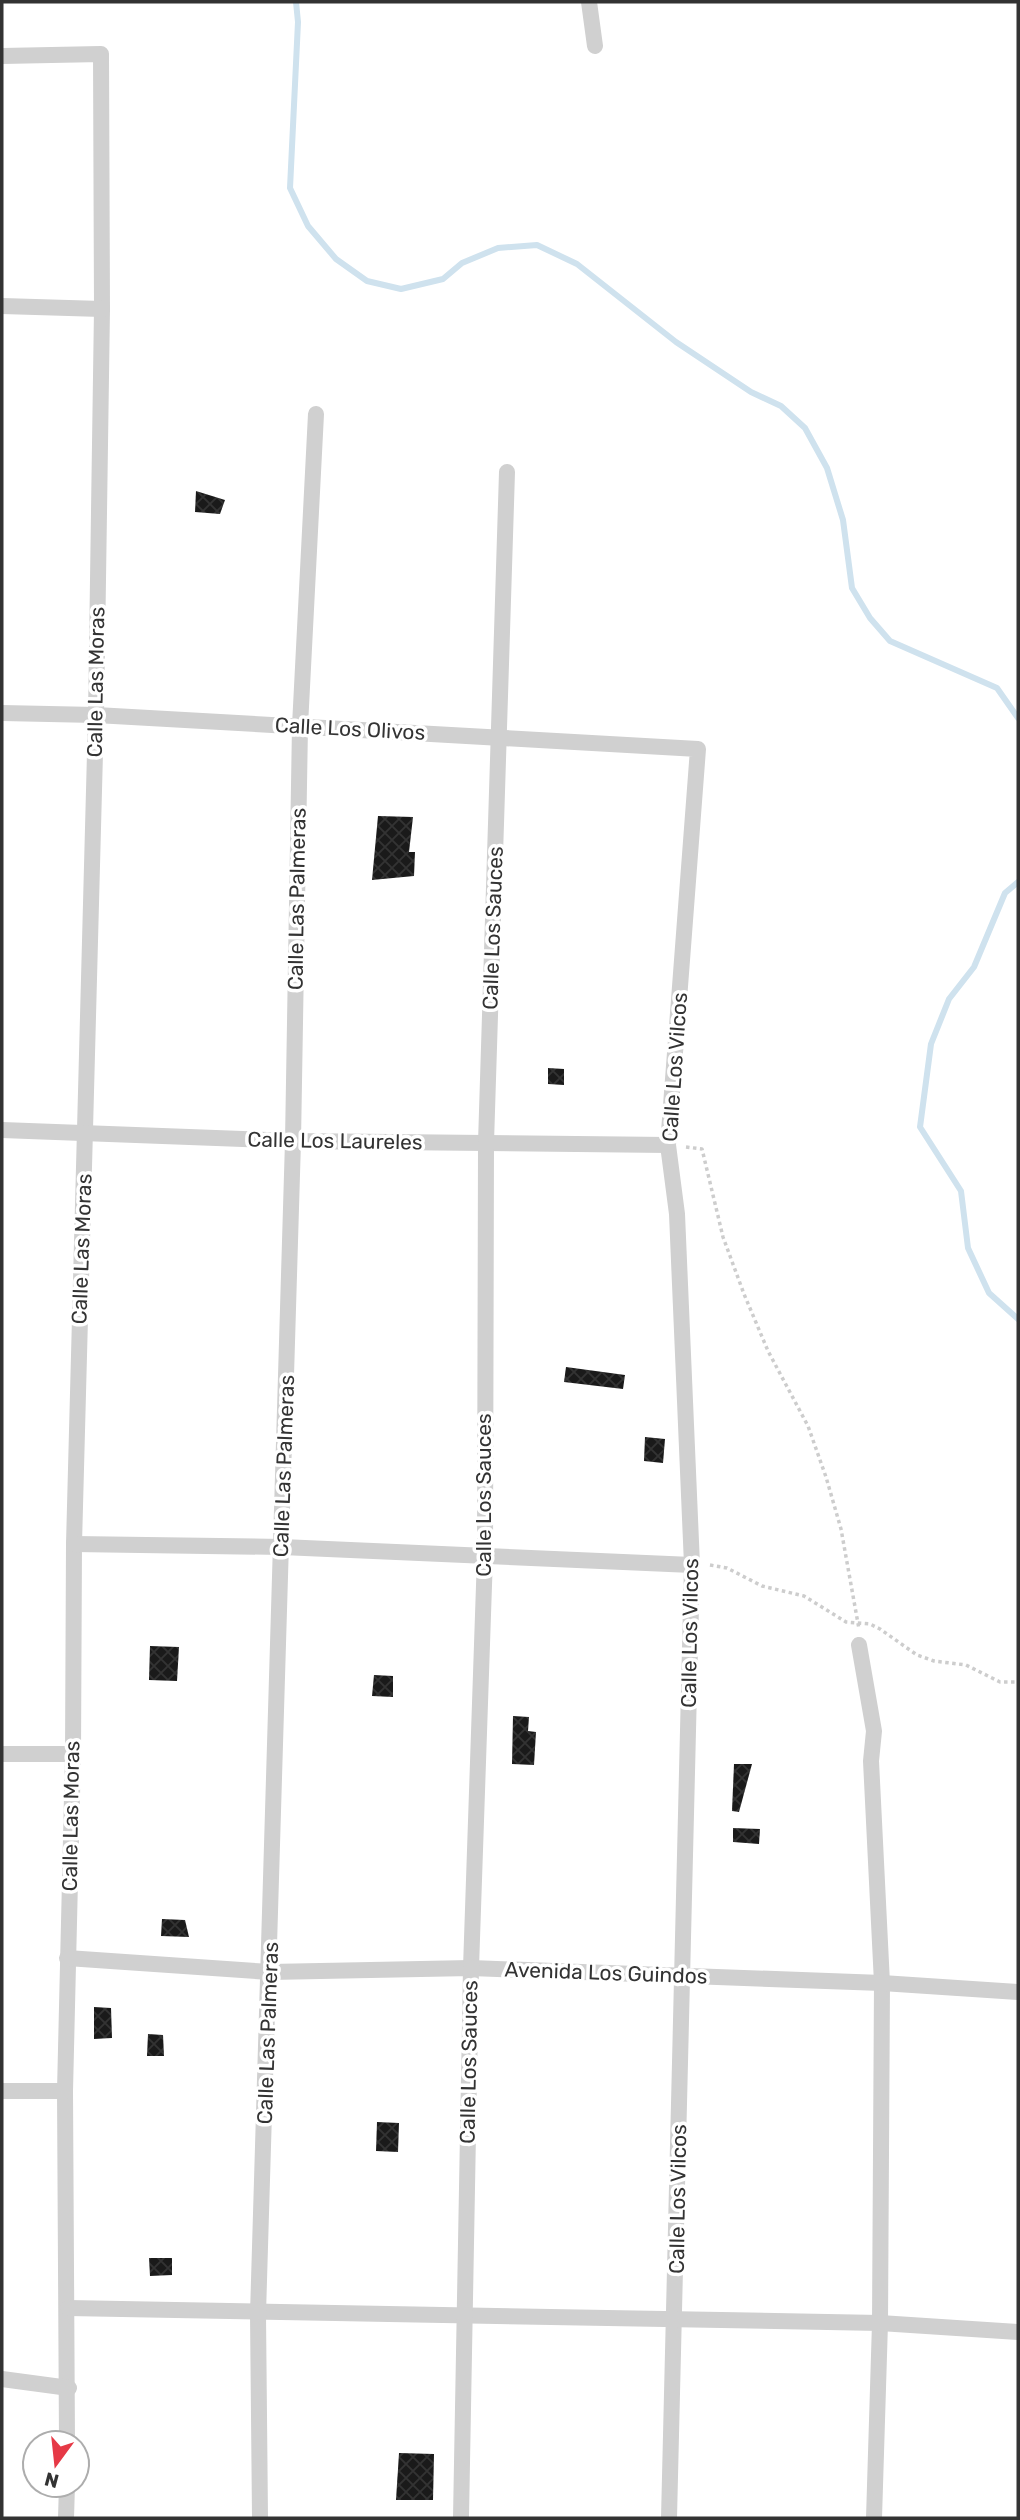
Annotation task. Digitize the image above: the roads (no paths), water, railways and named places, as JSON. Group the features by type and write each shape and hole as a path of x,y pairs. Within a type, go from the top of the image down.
{"street":[{"path":"589,2 595,46"},
{"name":"Calle Las Moras","path":"2,56 101,54 102,309 96,715 74,1544 73,1754 65,2091 68,2429"},
{"path":"2,306 102,309"},
{"name":"Calle Las Palmeras","path":"260,2518 258,2314 293,1141 300,726 316,414"},
{"name":"Calle Los Sauces","path":"461,2518 471,1968 485,1556 486,1143 507,472"},
{"name":"Calle Los Olivos","path":"2,713 96,715 698,749"},
{"name":"Calle Los Vilcos","path":"669,2518 676,2320 692,1565 677,1213 668,1145 698,749"},
{"name":"Calle Los Laureles","path":"2,1130 293,1141 668,1145"},
{"path":"74,1544 282,1547 692,1565"},
{"path":"859,1645 874,1731 871,1761 882,1983 880,2323 874,2518"},
{"path":"2,1754 73,1754"},
{"name":"Avenida Los Guindos","path":"67,1958 270,1972 471,1968 882,1983 1018,1992"},
{"path":"2,2091 65,2091"},
{"path":"68,2308 258,2314 880,2323 1018,2332"},
{"path":"2,2379 69,2388"},
{"path":"66,2518 67,2499"}],"waterway":[{"path":"296,2 298,22 290,188 308,226 336,259 367,281 401,289 443,279 462,263 498,248 537,245 577,264 676,342 751,392 781,406 805,428 827,468 843,520 852,588 870,618 890,641 997,688 1018,718"},
{"path":"1018,882 1005,893 974,967 949,999 931,1044 920,1127 961,1191 968,1248 989,1293 1018,1319"}]}
